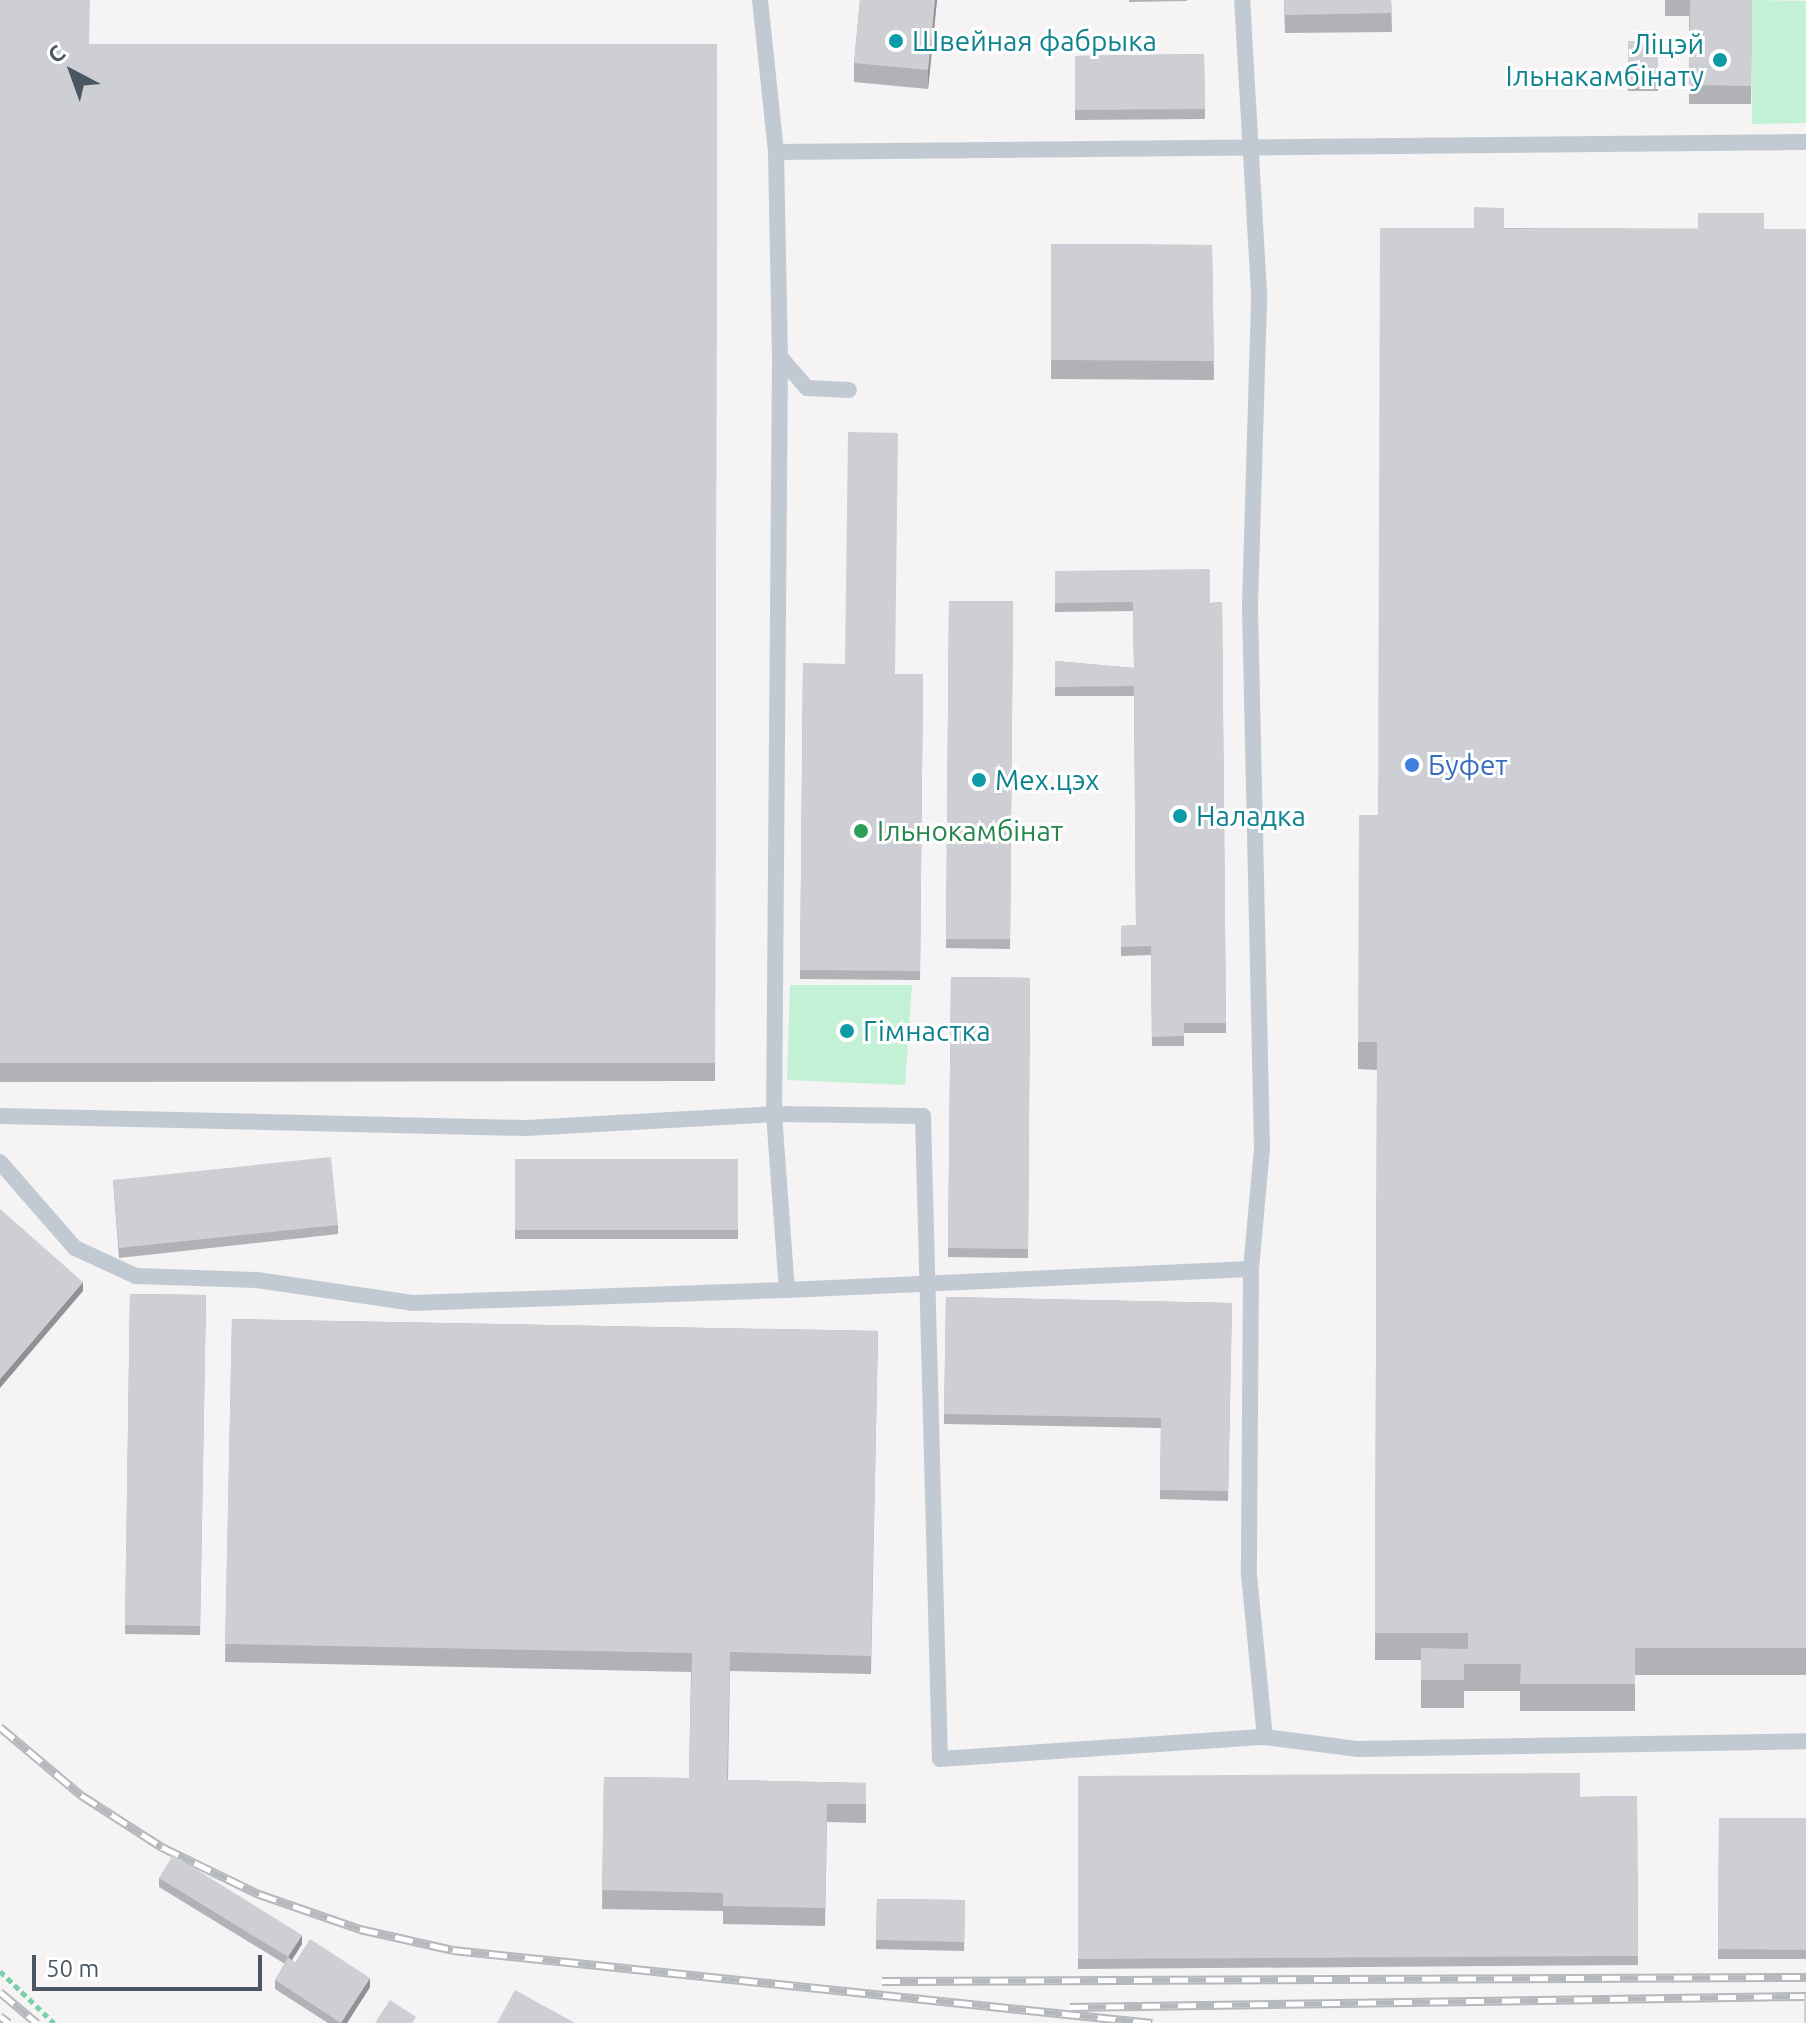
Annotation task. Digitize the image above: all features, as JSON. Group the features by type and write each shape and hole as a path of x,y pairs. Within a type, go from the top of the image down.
{"lane":[{"path":"760,0 776,152 780,357 774,1114 787,1290"},
{"path":"1242,0 1259,293 1250,605 1262,1148 1251,1269 1249,1575 1265,1737"},
{"path":"776,152 1252,151 1806,142"},
{"path":"780,357 807,388 849,390"},
{"path":"0,1116 526,1128 774,1114 923,1116 940,1759 1265,1737 1358,1749 1806,1741"},
{"path":"0,1162 75,1248 136,1276 257,1280 412,1303 1251,1269"}],"path":[{"path":"0,1971 54,2023"}],"green space":[{"path":"1752,0 1806,1 1806,123 1752,124"},
{"path":"790,985 912,985 905,1085 787,1080"}],"building":[{"path":"0,0 90,0 89,44 717,44 715,1063 0,1063"},
{"name":"Швейная фабрыка","path":"860,0 935,0 928,70 854,63"},
{"path":"1284,0 1391,0 1392,13 1285,15"},
{"name":"Ліцэй Ільнакамбінату","path":"1690,0 1752,0 1751,86 1689,85"},
{"path":"1628,41 1657,41 1658,82 1628,82"},
{"path":"1204,54 1205,109 1075,110 1075,56"},
{"path":"1474,207 1504,208 1504,229 1698,229 1698,213 1764,213 1764,229 1806,229 1806,1648 1635,1648 1635,1684 1520,1684 1521,1664 1464,1664 1464,1680 1421,1680 1421,1648 1468,1649 1468,1633 1375,1633 1377,1042 1358,1042 1359,815 1378,815 1380,228 1474,228"},
{"path":"1051,244 1212,245 1214,361 1051,360"},
{"name":"Ільнокамбінат","path":"848,432 898,433 895,674 923,674 920,971 800,970 803,663 845,664"},
{"name":"Наладка","path":"1210,569 1210,603 1222,602 1226,1023 1184,1023 1184,1036 1152,1037 1151,946 1121,947 1121,926 1136,925 1134,686 1055,687 1055,661 1134,668 1133,602 1055,603 1055,571"},
{"name":"Мех.цэх","path":"949,601 1013,601 1010,939 946,939"},
{"path":"951,977 1030,978 1028,1249 948,1248"},
{"path":"331,1157 338,1225 119,1248 113,1180"},
{"path":"515,1159 738,1159 738,1230 515,1230"},
{"path":"0,1209 83,1282 0,1379"},
{"path":"130,1294 206,1295 200,1626 125,1625"},
{"path":"946,1297 1232,1303 1228,1491 1160,1490 1161,1418 944,1414"},
{"path":"232,1319 878,1331 871,1656 730,1652 727,1780 866,1783 866,1804 827,1804 825,1908 723,1906 723,1893 602,1890 604,1777 689,1778 692,1653 225,1644"},
{"path":"1580,1773 1580,1797 1637,1796 1638,1956 1078,1959 1078,1776"},
{"path":"1719,1818 1806,1818 1806,1950 1718,1949"},
{"path":"173,1855 302,1935 288,1957 159,1878"},
{"path":"877,1899 965,1900 964,1942 876,1940"},
{"path":"310,1939 370,1978 341,2023 275,1980 288,1957 295,1963"},
{"path":"515,1990 575,2023 497,2023"},
{"path":"1806,1994 1806,2023 1804,2023"},
{"path":"390,2000 416,2017 412,2023 375,2023"}],"railway":[{"path":"0,1727 81,1795 162,1847 259,1894 360,1929 453,1950 1152,2023"},
{"path":"882,1981 1806,1977"},
{"path":"0,1992 37,2023"},
{"path":"1070,2007 1806,1996"},
{"path":"0,2016 9,2023"}],"place":[{"name":"Швейная фабрыка","path":"896,41"},
{"name":"Ліцэй Ільнакамбінату","path":"1720,60"},
{"name":"Буфет","path":"1412,765"},
{"name":"Мех.цэх","path":"979,780"},
{"name":"Наладка","path":"1180,816"},
{"name":"Ільнокамбінат","path":"861,831"},
{"name":"Гімнастка","path":"847,1031"}]}
